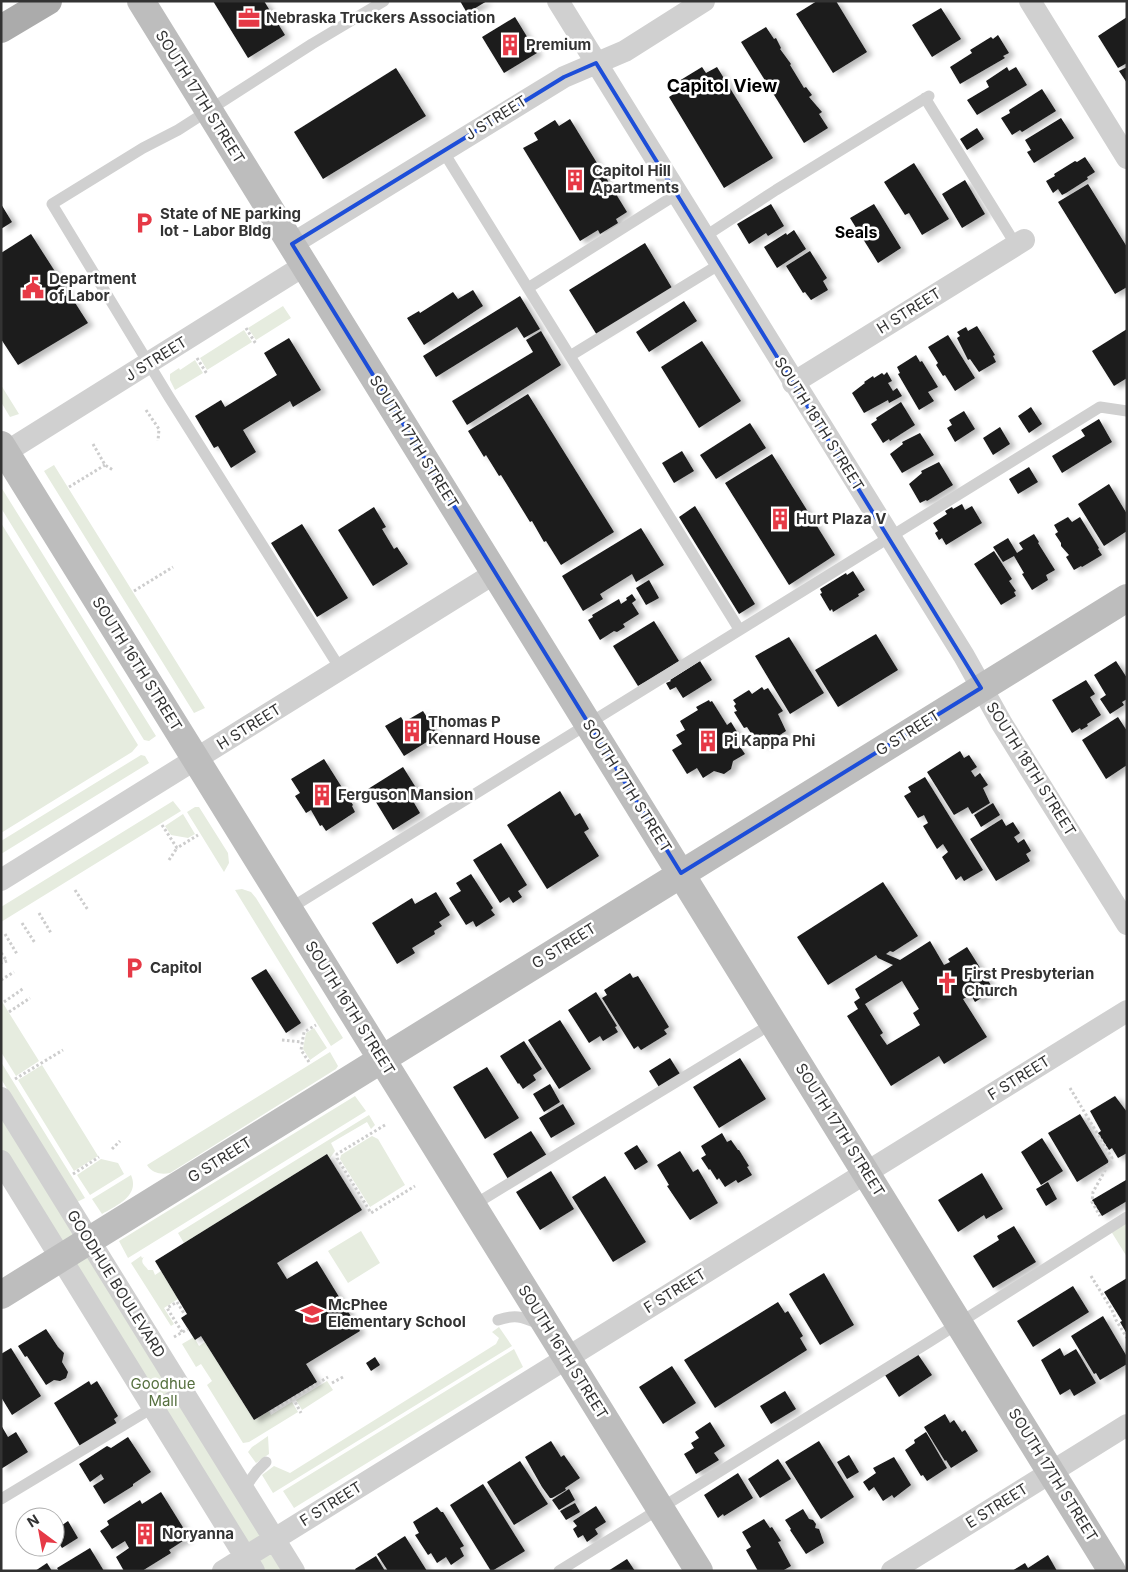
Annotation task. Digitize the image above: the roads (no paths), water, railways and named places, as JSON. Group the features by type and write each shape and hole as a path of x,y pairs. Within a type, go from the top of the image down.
{"main road":[{"path":"1,29 48,1"},
{"name":"SOUTH 17TH STREET","path":"141,1 1112,1571"},
{"name":"SOUTH 16TH STREET","path":"4,448 699,1571"},
{"name":"G STREET","path":"1,1295 1127,598"}],"street":[{"name":"SOUTH 18TH STREET","path":"558,1 1127,924"},
{"name":"J STREET","path":"4,448 149,364 443,151 564,77 625,51 704,1"},
{"path":"1030,1 1127,158"},
{"name":"H STREET","path":"793,383 1020,242"},
{"name":"H STREET","path":"1,880 495,573"},
{"name":"F STREET","path":"223,1571 250,1564 274,1540 1127,1011"},
{"name":"GOODHUE BOULEVARD","path":"1,1098 294,1571"},
{"path":"1,1161 250,1564"},
{"name":"E STREET","path":"892,1571 1127,1426"}],"lane":[{"path":"341,670 149,364 52,204 143,148 164,138 209,111 312,44 384,1"},
{"path":"704,237 776,190 927,97 1020,242"},
{"path":"443,151 739,630"},
{"path":"528,288 677,194"},
{"path":"570,356 720,264"},
{"path":"289,910 1100,406 1127,410"},
{"path":"472,1206 773,1023"},
{"path":"558,1571 1127,1217"},
{"path":"498,1320 509,1316 520,1316 548,1328"},
{"path":"1,1499 182,1390"},
{"path":"243,1490 256,1471 266,1462"}],"place":[{"name":"Nebraska Truckers Association","path":"249,18"},
{"name":"Premium","path":"510,45"},
{"name":"Capitol Hill Apartments","path":"575,180"},
{"name":"State of NE parking lot - Labor Bldg","path":"144,223"},
{"name":"Department of Labor","path":"33,288"},
{"name":"Hurt Plaza V","path":"780,519"},
{"name":"Thomas P Kennard House","path":"412,731"},
{"name":"Pi Kappa Phi","path":"708,741"},
{"name":"Ferguson Mansion","path":"322,795"},
{"name":"Capitol","path":"134,968"},
{"name":"First Presbyterian Church","path":"947,983"},
{"name":"McPhee Elementary School","path":"312,1314"},
{"name":"Noryanna","path":"145,1534"}],"district":[{"name":"Capitol View","path":"722,86"},
{"name":"Seals","path":"856,232"}],"park label":[{"name":"Goodhue Mall","path":"163,1392"}]}
